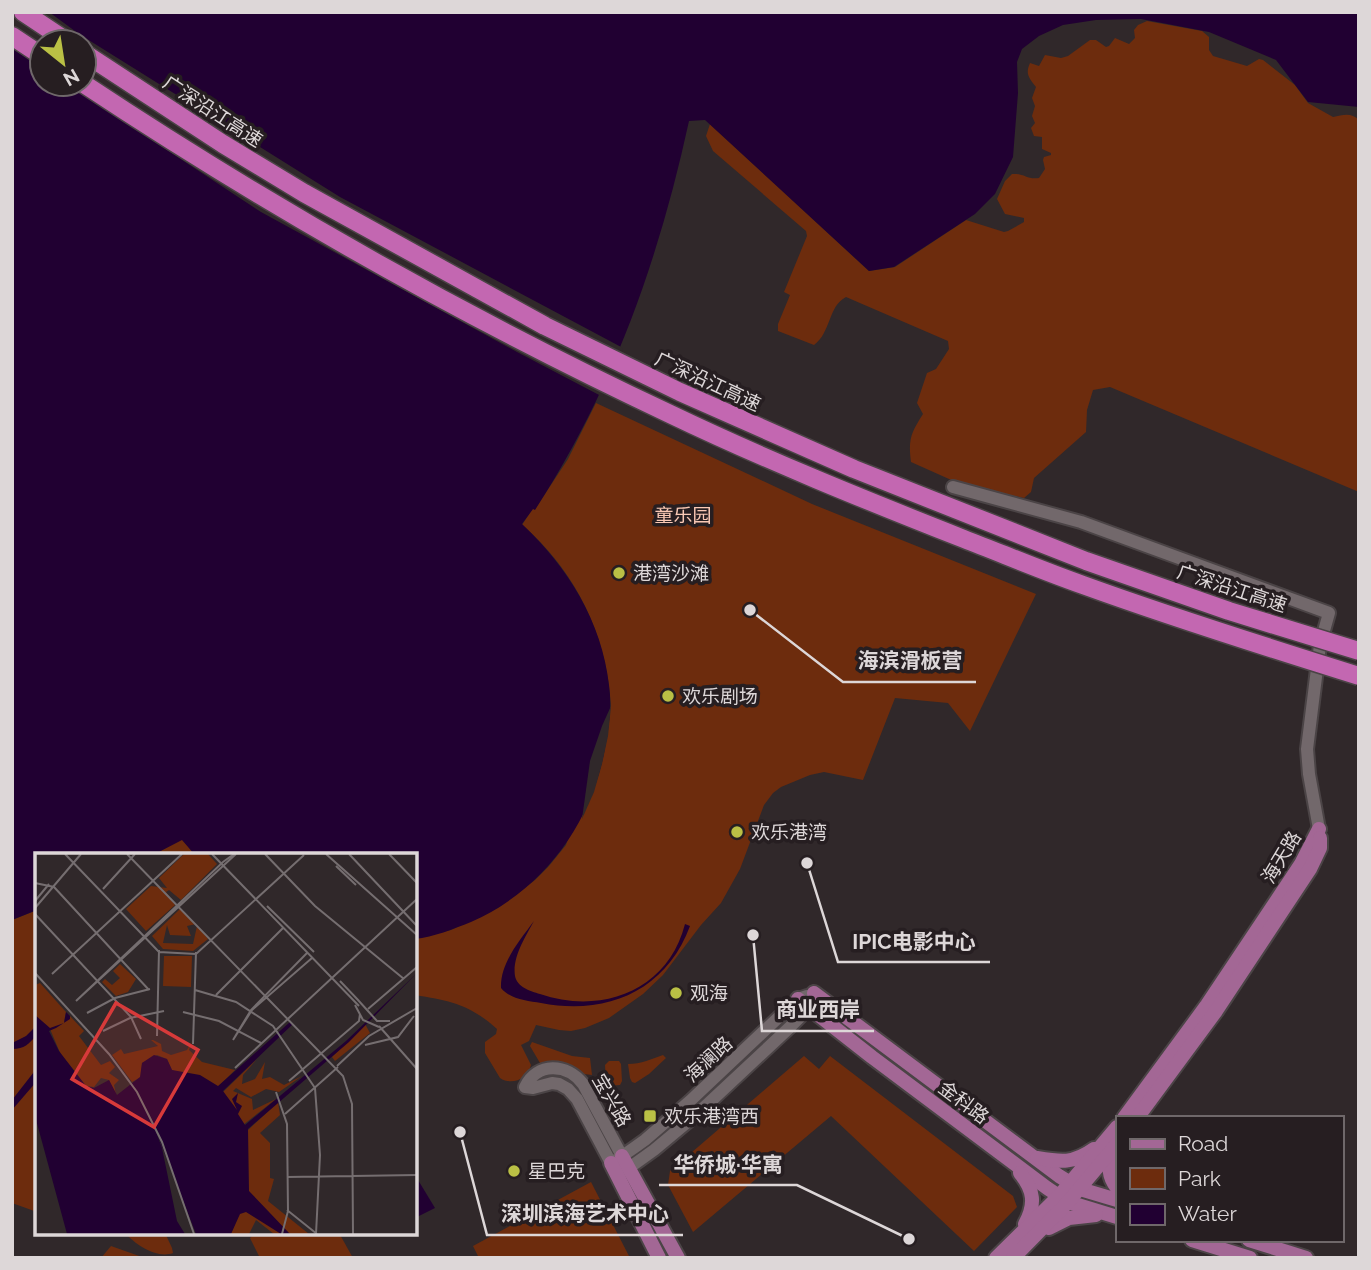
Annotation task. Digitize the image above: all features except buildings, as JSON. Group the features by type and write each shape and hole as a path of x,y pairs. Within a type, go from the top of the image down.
{"highway":[{"path":"23,12 47,28"},
{"path":"12,36 28,47"},
{"name":"广深沿江高速","path":"98,62 304,193 545,326 680,392 854,469 1074,556 1229,611 1359,651"},
{"path":"98,93 221,172 368,257 533,346 671,415 844,491 1080,584 1220,633 1359,676"}],"main road":[{"name":"海天路","path":"1125,1116 1208,1005 1301,864 1320,829"},
{"name":"海天路","path":"1138,1116 1216,1011 1310,870 1320,848 1320,829"},
{"name":"金科路","path":"814,993 1075,1186 1116,1200"},
{"name":"金科路","path":"804,1004 1063,1199 1112,1216"},
{"path":"1033,1157 1060,1162 1077,1159 1116,1138"},
{"path":"1013,1258 1116,1138"},
{"path":"1116,1138 1109,1168 1116,1186"},
{"path":"1012,1241 1029,1216 1033,1198 1031,1188 1013,1163"},
{"name":"宝兴路","path":"620,1166 659,1258"},
{"name":"宝兴路","path":"620,1166 678,1258"},
{"path":"996,1258 1012,1241 1063,1199"},
{"path":"1028,1243 1055,1224 1069,1218 1112,1216"},
{"path":"1197,1242 1231,1255 1250,1258"},
{"path":"1255,1242 1306,1258"}],"street":[{"path":"953,487 1081,522 1329,613 1320,645 1307,749 1320,829"},
{"name":"海澜路","path":"620,1166 645,1140 814,993"},
{"name":"宝兴路","path":"556,1068 574,1074 583,1084 620,1166 573,1093 559,1084 525,1087 530,1078 556,1068"}],"green space":[{"path":"1147,21 1202,31 1209,37 1209,50 1213,56 1247,66 1259,59 1263,60 1295,85 1308,103 1333,117 1350,115 1359,120 1359,492 1110,387 1093,390 1087,410 1086,432 1034,478 1031,492 1024,498 958,483 911,462 910,454 911,436 923,414 917,403 927,373 936,369 949,349 948,341 846,297 836,307 824,334 814,345 778,331 778,324 790,295 784,292 807,236 806,231 713,151 706,136 710,124 869,271 895,267 966,220 1004,232 1024,222 1024,218 1005,214 997,199 1005,181 1012,174 1039,178 1045,169 1044,157 1051,155 1042,149 1042,137 1034,136 1031,128 1035,123 1032,116 1035,106 1032,98 1036,87 1028,76 1030,63 1039,66 1045,55 1061,58 1068,56 1090,40 1096,40 1106,47 1115,38 1129,44 1135,38 1134,30"},
{"name":"欢乐港湾","path":"596,403 812,504 1036,594 970,731 948,703 895,698 863,780 824,772 810,775 773,793 764,805 740,869 721,903 663,975 643,994 609,1018 585,1028 571,1031 536,1025 529,1041 521,1045 531,1065 529,1070 519,1080 509,1081 500,1078 485,1053 485,1042 496,1034 497,1029 459,1005 416,995 416,939 451,930 498,908 549,866 566,845 611,706 603,655 585,606 558,563 522,525 568,459"},
{"path":"182,839 193,853 157,853"},
{"path":"35,911 35,1211 12,1203 12,920"},
{"path":"532,1042 572,1056 590,1058 592,1075 573,1068 540,1063 530,1046"},
{"path":"663,1055 666,1058 649,1074 635,1083 632,1082 628,1064"},
{"path":"804,1056 819,1069 830,1056 1013,1196 1017,1207 974,1251 831,1116 693,1232 668,1185 670,1171"},
{"path":"609,1061 619,1061 621,1064 620,1085 606,1084 605,1065"},
{"path":"591,1182 630,1258 479,1258 473,1246"},
{"path":"127,1235 166,1235 173,1253 160,1254 135,1242"},
{"path":"253,1235 340,1235 353,1258 260,1258 250,1238"},
{"path":"111,1246 142,1257 143,1258 101,1258"}],"water":[{"path":"12,12 1359,12 1359,107 1308,102 1276,60 1209,32 1141,19 1096,20 1063,25 1039,36 1022,49 1017,62 1018,93 1013,157 995,194 975,214 894,267 869,271 705,120 689,121 648,273 610,371 563,464 535,510 533,509 522,524 568,577 591,618 599,639 610,701 605,748 588,803 560,852 520,892 497,908 450,930 416,939 416,853 193,853 182,840 157,853 35,853 35,911 12,920"},
{"path":"534,921 518,954 516,980 524,988 536,993 563,1000 586,1001 608,999 629,992 648,981 664,966 676,947 685,924 690,926 679,949 666,967 649,982 631,994 588,1006 565,1006 519,999 501,988 507,961"},
{"path":"35,1027 35,1037 31,1041 23,1047 12,1049 12,1043 26,1036"},
{"path":"35,1071 35,1083 12,1110 12,1100"},
{"path":"416,1177 435,1208 416,1218"}],"pier":[{"path":"12,12 49,12 71,28 28,28 28,58 12,48"},
{"path":"98,46 340,197 623,348 603,397 517,352 261,212 88,98 98,98"},
{"path":"611,706 602,764 582,819 590,761"}],"place":[{"name":"港湾沙滩","path":"619,573"},
{"name":"海滨滑板营","path":"750,610"},
{"name":"欢乐剧场","path":"668,696"},
{"name":"欢乐港湾","path":"737,832"},
{"name":"IPIC电影中心","path":"807,863"},
{"name":"商业西岸","path":"753,935"},
{"name":"观海","path":"676,993"},
{"name":"欢乐港湾西","path":"650,1116"},
{"name":"深圳滨海艺术中心","path":"460,1132"},
{"name":"星巴克","path":"514,1171"},
{"name":"华侨城·华寓","path":"909,1239"}],"park label":[{"name":"童乐园","path":"683,515"}]}
